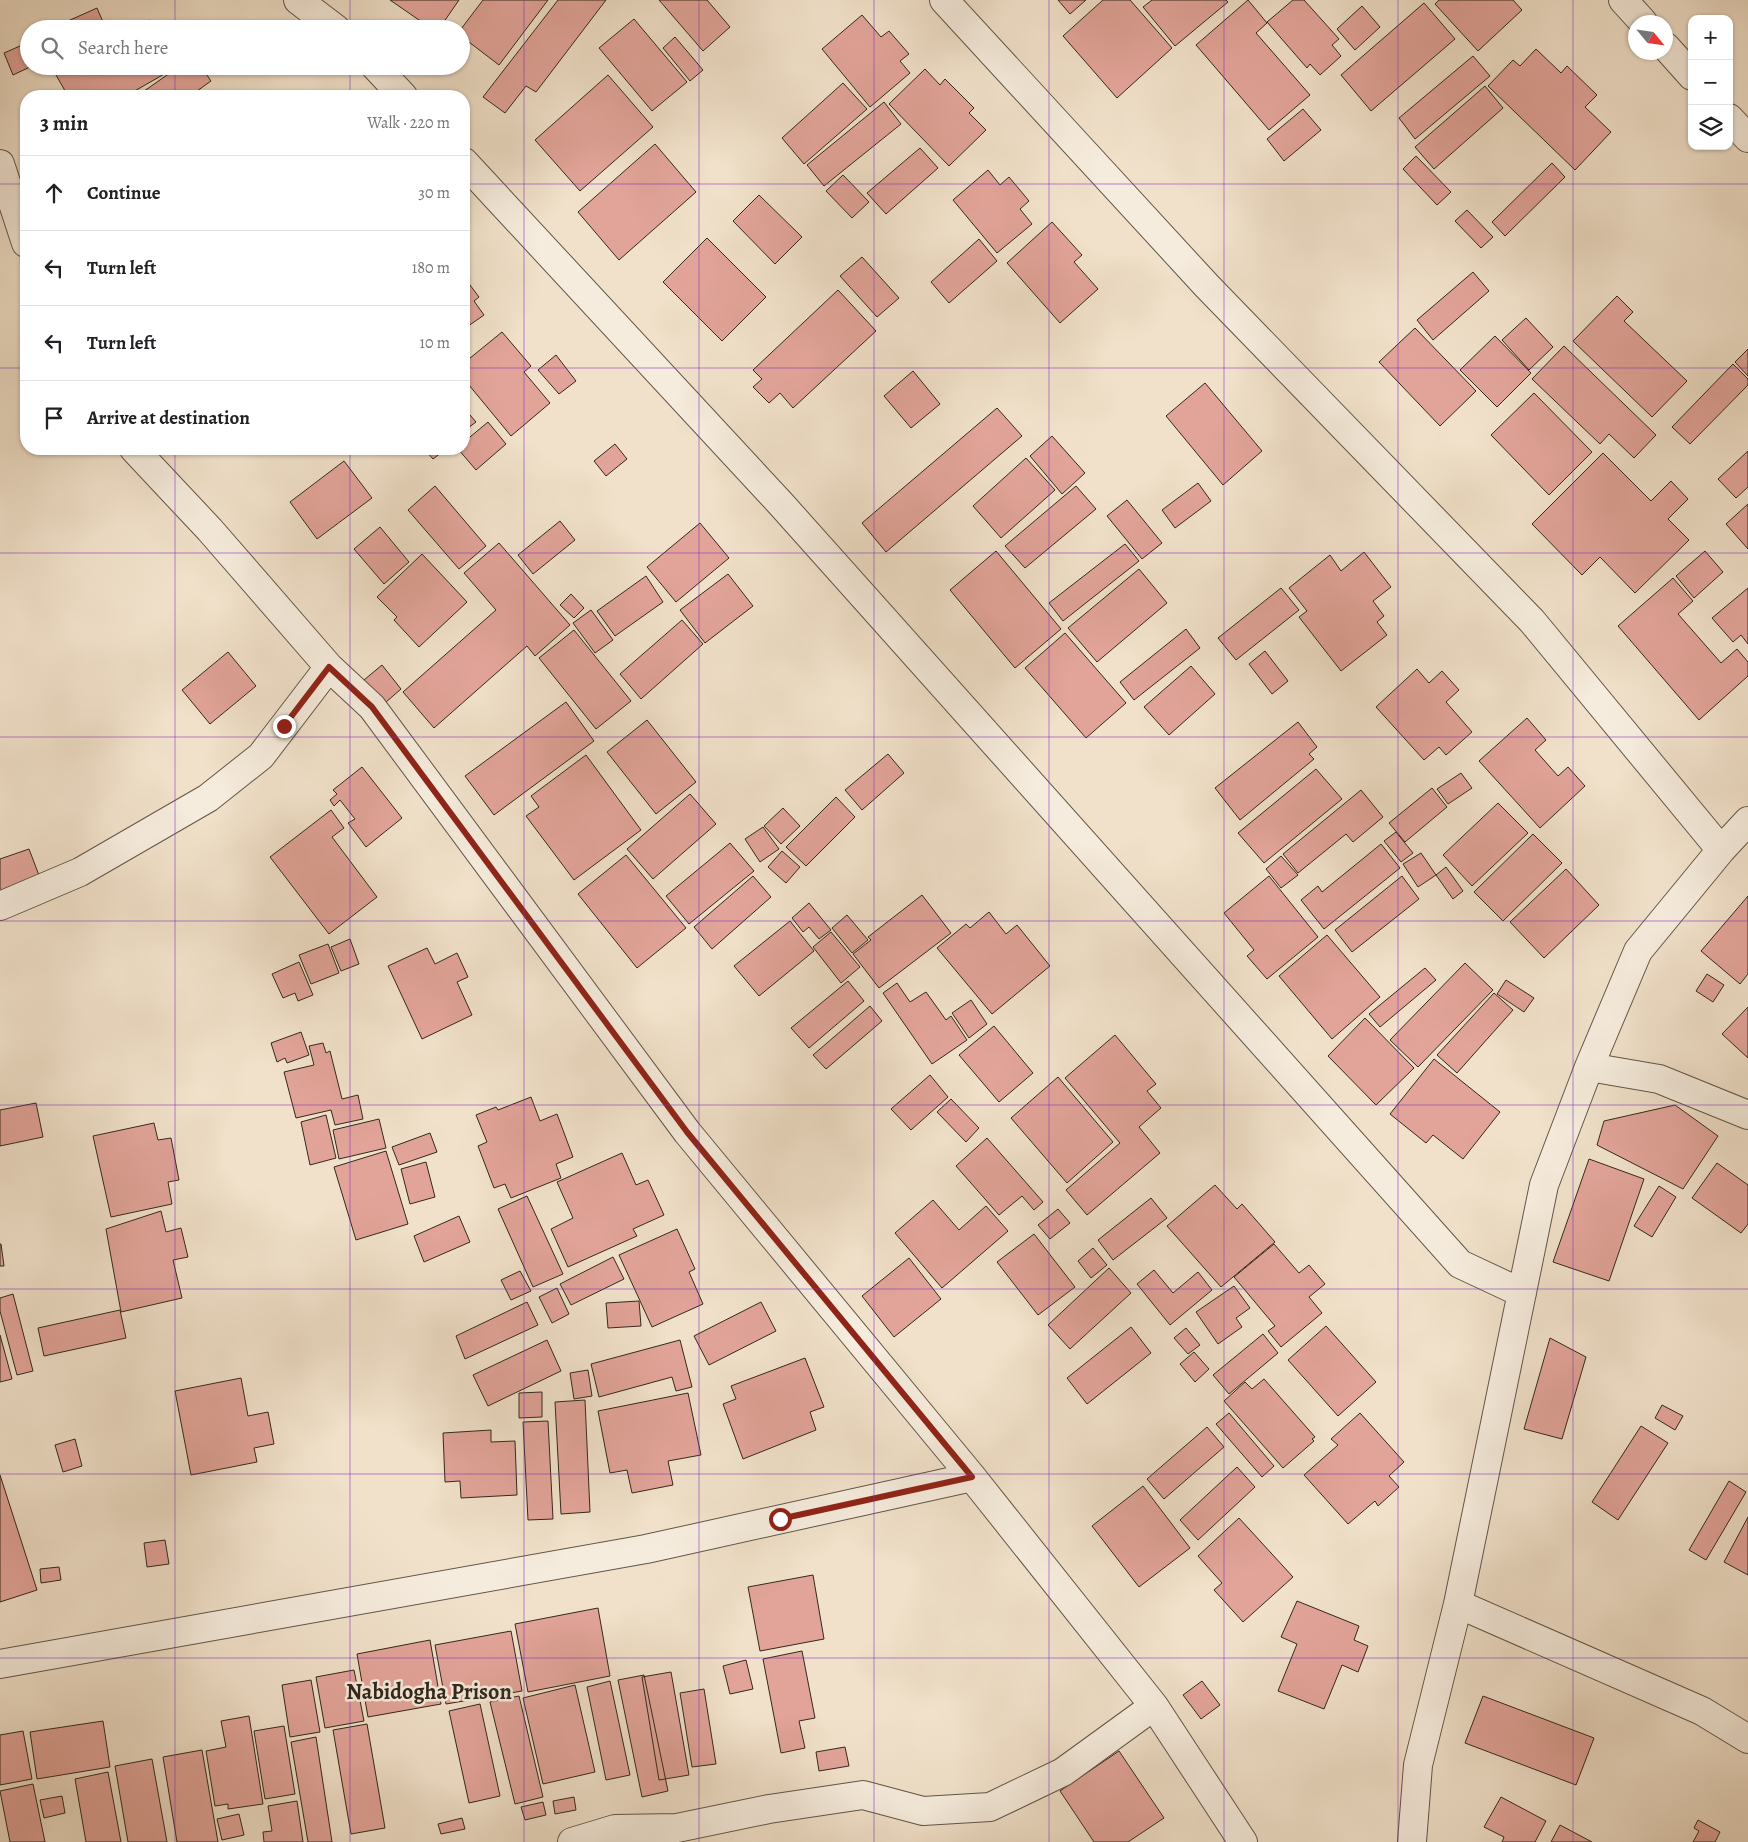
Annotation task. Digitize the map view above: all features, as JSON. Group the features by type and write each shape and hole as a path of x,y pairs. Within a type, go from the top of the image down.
{"street":[{"path":"298,0 324,20"},
{"path":"944,0 1207,286 1532,621 1721,850"},
{"path":"1623,0 1637,15"},
{"path":"1673,55 1688,72"},
{"path":"383,75 397,90"},
{"path":"1733,122 1748,138"},
{"path":"0,164 20,225"},
{"path":"470,168 781,504 1460,1264 1522,1293"},
{"path":"140,455 210,530 329,667 372,707 687,1132 972,1477 1154,1706 1243,1842"},
{"path":"0,906 80,872 208,798 261,756 329,667"},
{"path":"1412,1842 1418,1765 1458,1604 1544,1185 1588,1067 1638,951 1721,850 1748,821"},
{"path":"1588,1067 1659,1079 1748,1115"},
{"path":"0,1664 646,1549 972,1477"},
{"path":"1458,1604 1702,1711 1748,1739"},
{"path":"572,1842 615,1829 677,1828 769,1810 863,1795 923,1811 990,1808 1063,1772 1154,1706"}],"building":[{"path":"390,0 459,0 445,20 419,20"},
{"path":"483,0 548,0 499,65 470,43 470,20 468,20"},
{"path":"558,0 606,0 536,92 526,86 505,113 483,97"},
{"path":"659,0 707,0 730,27 703,51"},
{"path":"1058,0 1086,0 1070,14"},
{"path":"1103,0 1130,0 1172,48 1117,98 1063,36"},
{"path":"1152,0 1226,0 1228,2 1175,46 1143,7"},
{"path":"1248,0 1267,23 1256,33 1310,95 1269,130 1196,45"},
{"path":"1293,0 1304,0 1339,39 1332,45 1341,56 1320,75 1310,64 1307,68 1267,22"},
{"path":"1439,0 1513,0 1522,10 1478,51 1435,4"},
{"path":"1424,3 1455,39 1371,111 1341,75"},
{"path":"1362,6 1380,27 1355,50 1337,29"},
{"path":"97,8 102,20 70,20"},
{"path":"862,15 881,37 889,31 909,54 900,61 910,73 870,107 822,49"},
{"path":"634,19 687,82 652,111 599,48"},
{"path":"675,37 703,70 690,81 663,48"},
{"path":"20,46 20,72 13,75 4,53"},
{"path":"1536,49 1561,73 1567,66 1597,95 1585,107 1611,132 1575,170 1488,86 1513,60 1520,66"},
{"path":"1473,56 1490,76 1415,139 1399,118"},
{"path":"925,69 940,85 945,79 974,108 969,113 986,130 949,166 889,104"},
{"path":"56,75 163,75 136,90 65,90"},
{"path":"167,75 207,75 211,81 198,90 146,90"},
{"path":"608,75 653,127 580,191 535,140"},
{"path":"843,83 867,109 804,164 782,138"},
{"path":"1485,86 1503,108 1434,169 1415,147"},
{"path":"884,102 901,124 824,186 807,165"},
{"path":"1303,109 1321,130 1284,161 1267,139"},
{"path":"655,144 696,192 619,260 578,212"},
{"path":"920,148 938,168 886,214 867,193"},
{"path":"1416,156 1451,192 1437,205 1403,169"},
{"path":"1552,163 1565,177 1505,236 1492,222"},
{"path":"988,170 1000,185 1009,177 1029,201 1020,209 1032,224 997,253 953,200"},
{"path":"843,175 869,202 852,218 826,191"},
{"path":"759,195 802,237 775,264 733,221"},
{"path":"1467,210 1493,237 1481,248 1455,221"},
{"path":"1052,222 1082,255 1074,262 1098,289 1060,323 1007,263"},
{"path":"707,238 766,297 722,341 663,282"},
{"path":"979,239 997,261 949,303 931,282"},
{"path":"862,257 899,298 877,317 840,276"},
{"path":"1473,272 1489,291 1433,340 1417,320"},
{"path":"470,285 479,297 474,301 484,315 470,325"},
{"path":"838,290 876,331 793,408 780,393 769,403 753,387 762,379 753,370"},
{"path":"1617,296 1633,312 1624,321 1687,381 1652,417 1573,341"},
{"path":"1526,318 1553,347 1529,370 1502,340"},
{"path":"1415,328 1476,391 1440,426 1379,362"},
{"path":"502,332 531,366 524,372 550,403 511,436 470,386 470,358"},
{"path":"1495,336 1531,373 1497,407 1460,370"},
{"path":"1564,346 1656,435 1634,458 1609,434 1600,444 1532,379"},
{"path":"1748,349 1748,376 1735,362"},
{"path":"556,355 576,381 559,394 538,370"},
{"path":"1733,364 1748,379 1748,385 1690,444 1672,427"},
{"path":"913,371 940,404 911,428 884,396"},
{"path":"1205,383 1262,451 1223,485 1166,416"},
{"path":"1534,393 1592,452 1549,495 1491,435"},
{"path":"997,408 1022,436 886,552 862,523"},
{"path":"470,415 476,422 470,426"},
{"path":"488,422 506,444 476,470 463,455 470,455 470,437"},
{"path":"1052,436 1085,473 1062,494 1030,456"},
{"path":"615,444 627,459 606,476 594,461"},
{"path":"1748,451 1748,487 1736,498 1718,479"},
{"path":"1603,453 1651,501 1671,481 1688,499 1668,519 1689,540 1635,593 1600,557 1582,575 1532,524"},
{"path":"429,455 438,455 433,459"},
{"path":"1026,458 1055,490 1001,538 973,506"},
{"path":"344,461 372,498 317,539 290,502"},
{"path":"1198,483 1211,501 1175,528 1162,510"},
{"path":"435,486 486,546 459,569 408,510"},
{"path":"1076,486 1096,509 1025,568 1005,546"},
{"path":"1127,500 1162,543 1142,559 1107,516"},
{"path":"1748,504 1748,549 1726,524"},
{"path":"560,521 575,540 533,574 518,555"},
{"path":"700,523 729,558 676,602 647,567"},
{"path":"380,527 409,562 384,584 354,549"},
{"path":"499,543 570,625 535,656 527,646 434,728 403,692 496,610 464,573"},
{"path":"1125,544 1139,561 1063,621 1049,603"},
{"path":"996,551 1061,629 1015,668 950,590"},
{"path":"1705,551 1723,572 1694,598 1676,576"},
{"path":"1364,552 1391,587 1373,601 1384,616 1377,622 1387,635 1341,671 1299,617 1307,611 1289,588 1330,555 1341,571"},
{"path":"422,554 467,602 419,647 394,620 397,617 377,597"},
{"path":"1139,569 1167,603 1097,662 1068,628"},
{"path":"728,574 753,606 705,643 680,610"},
{"path":"646,576 663,602 615,636 597,611"},
{"path":"1673,578 1693,601 1678,614 1721,663 1737,649 1748,662 1748,676 1699,720 1618,626"},
{"path":"1281,588 1299,610 1236,660 1218,638"},
{"path":"1748,588 1748,644 1741,635 1733,642 1712,618"},
{"path":"571,594 584,608 574,618 560,605"},
{"path":"591,610 613,640 595,653 573,623"},
{"path":"682,620 703,644 641,699 620,674"},
{"path":"1186,629 1200,648 1134,700 1120,682"},
{"path":"574,630 631,701 596,729 539,658"},
{"path":"1065,633 1126,703 1086,738 1025,668"},
{"path":"1265,651 1288,681 1272,694 1249,664"},
{"path":"228,652 256,686 210,724 182,690"},
{"path":"382,665 401,689 378,709 358,685"},
{"path":"1191,666 1215,694 1169,735 1144,707"},
{"path":"1417,669 1429,683 1442,671 1459,690 1446,702 1472,732 1446,755 1439,747 1424,760 1376,707"},
{"path":"566,702 594,741 494,815 465,776"},
{"path":"1527,718 1546,740 1535,750 1558,776 1568,767 1585,786 1540,828 1479,761"},
{"path":"647,720 696,782 656,814 607,752"},
{"path":"1298,722 1317,747 1309,754 1314,759 1240,820 1215,788"},
{"path":"888,754 904,773 862,810 845,790"},
{"path":"586,755 641,830 574,880 526,816 539,807 531,796"},
{"path":"362,767 402,818 366,847 348,823 355,819 340,800 334,806 330,800 337,794 333,790"},
{"path":"1316,769 1342,799 1264,863 1238,833"},
{"path":"1461,773 1472,788 1448,804 1437,789"},
{"path":"1432,788 1447,807 1405,842 1389,823"},
{"path":"1361,790 1383,817 1353,842 1346,834 1298,873 1283,854"},
{"path":"690,794 716,824 653,879 627,849"},
{"path":"836,797 855,817 806,866 786,847"},
{"path":"1498,803 1528,833 1472,886 1443,855"},
{"path":"783,808 800,826 781,844 764,826"},
{"path":"331,810 344,828 332,837 377,897 329,934 270,857"},
{"path":"763,827 779,849 760,862 745,839"},
{"path":"1396,832 1413,853 1401,862 1384,841"},
{"path":"1533,834 1562,863 1503,921 1474,892"},
{"path":"730,843 754,871 689,924 666,896"},
{"path":"1381,844 1400,868 1324,929 1301,900 1318,886 1322,892"},
{"path":"29,849 40,878 0,892 0,859"},
{"path":"782,851 800,867 786,883 768,867"},
{"path":"1421,853 1436,875 1418,887 1403,864"},
{"path":"626,855 686,928 637,968 578,894"},
{"path":"1281,856 1298,875 1281,888 1266,869"},
{"path":"1446,867 1463,891 1453,899 1436,875"},
{"path":"1566,869 1599,905 1544,958 1510,922"},
{"path":"753,876 771,897 712,949 694,927"},
{"path":"1269,876 1318,937 1267,979 1247,956 1254,950 1224,913"},
{"path":"1402,876 1419,899 1352,952 1335,930"},
{"path":"922,895 951,933 879,988 853,954 871,940 868,937"},
{"path":"1748,896 1748,974 1740,984 1701,951"},
{"path":"809,903 831,930 819,939 809,927 803,932 792,918"},
{"path":"989,912 1006,934 1017,925 1050,966 992,1014 937,948 966,924 970,928"},
{"path":"847,915 868,940 852,953 832,928"},
{"path":"790,921 814,951 759,996 734,966"},
{"path":"831,932 860,967 841,983 813,947"},
{"path":"1327,935 1380,997 1332,1039 1279,976"},
{"path":"350,939 359,964 341,971 331,947"},
{"path":"328,944 339,973 311,984 299,955"},
{"path":"427,948 435,964 457,953 468,977 457,982 472,1015 422,1039 388,966"},
{"path":"299,962 313,995 298,1001 295,993 283,998 272,974"},
{"path":"1465,963 1493,990 1418,1067 1390,1040"},
{"path":"1425,968 1436,980 1380,1027 1369,1014"},
{"path":"1707,974 1724,985 1713,1002 1696,991"},
{"path":"1506,980 1534,998 1524,1012 1497,994"},
{"path":"848,981 864,1001 809,1048 791,1028"},
{"path":"897,983 910,1002 926,992 946,1020 951,1016 967,1040 932,1064 883,993"},
{"path":"1494,993 1513,1010 1457,1073 1437,1055"},
{"path":"971,1000 987,1024 969,1038 952,1013"},
{"path":"870,1006 882,1021 826,1069 813,1055"},
{"path":"1748,1007 1748,1058 1722,1034"},
{"path":"1365,1018 1414,1068 1376,1105 1328,1056"},
{"path":"994,1026 1033,1073 999,1102 959,1055"},
{"path":"301,1032 309,1055 287,1063 285,1058 277,1062 271,1043"},
{"path":"1115,1035 1156,1084 1147,1091 1161,1108 1139,1127 1160,1153 1087,1215 1066,1190 1120,1143 1065,1078"},
{"path":"323,1043 326,1053 330,1051 342,1099 358,1095 363,1119 335,1125 331,1110 296,1118 284,1072 314,1065 309,1046"},
{"path":"1434,1059 1500,1112 1463,1159 1433,1135 1426,1143 1390,1114"},
{"path":"930,1075 948,1097 911,1130 891,1109"},
{"path":"1058,1077 1113,1142 1067,1183 1011,1118"},
{"path":"531,1097 540,1121 557,1114 573,1157 556,1164 561,1178 511,1198 505,1184 494,1188 478,1146 487,1142 476,1115 496,1107 498,1110"},
{"path":"951,1099 979,1128 966,1142 937,1112"},
{"path":"36,1103 43,1137 0,1146 0,1110"},
{"path":"1675,1105 1718,1136 1683,1189 1597,1145 1604,1121"},
{"path":"326,1115 336,1158 310,1165 301,1122"},
{"path":"379,1119 386,1148 339,1159 333,1130"},
{"path":"154,1123 158,1140 171,1138 179,1180 168,1182 172,1204 111,1217 93,1136"},
{"path":"430,1133 437,1152 399,1165 392,1147"},
{"path":"987,1138 1043,1202 1034,1210 1022,1196 999,1215 956,1166"},
{"path":"386,1151 408,1224 356,1240 334,1167"},
{"path":"622,1153 636,1185 648,1180 664,1215 633,1229 637,1236 568,1267 551,1229 573,1218 557,1182"},
{"path":"1589,1159 1644,1179 1609,1281 1553,1262"},
{"path":"426,1162 435,1197 410,1204 401,1169"},
{"path":"1717,1163 1748,1185 1748,1224 1741,1233 1692,1198"},
{"path":"1215,1185 1237,1209 1242,1204 1275,1242 1221,1287 1167,1226"},
{"path":"1659,1186 1676,1197 1652,1237 1634,1226"},
{"path":"527,1196 563,1274 533,1287 498,1209"},
{"path":"1151,1198 1167,1218 1113,1260 1098,1240"},
{"path":"933,1200 959,1230 986,1206 1008,1231 942,1288 895,1233"},
{"path":"1058,1209 1070,1223 1050,1239 1038,1225"},
{"path":"161,1211 166,1232 181,1228 188,1257 173,1260 182,1298 121,1312 106,1229"},
{"path":"459,1216 470,1242 424,1262 414,1236"},
{"path":"677,1229 695,1269 689,1272 703,1304 652,1327 619,1255"},
{"path":"1034,1234 1075,1287 1038,1315 997,1262"},
{"path":"1,1244 4,1266 0,1266"},
{"path":"1274,1244 1299,1273 1309,1265 1325,1284 1309,1297 1322,1313 1281,1347 1268,1331 1275,1326 1234,1277"},
{"path":"1093,1248 1107,1265 1091,1278 1078,1261"},
{"path":"613,1257 624,1279 571,1305 560,1284"},
{"path":"909,1258 941,1299 894,1337 862,1296"},
{"path":"1109,1268 1131,1293 1070,1349 1048,1325"},
{"path":"1154,1270 1173,1293 1198,1272 1212,1290 1170,1325 1137,1284"},
{"path":"520,1271 531,1291 511,1300 501,1280"},
{"path":"1234,1286 1250,1308 1236,1318 1242,1327 1218,1344 1196,1312"},
{"path":"557,1288 569,1314 552,1323 539,1297"},
{"path":"13,1294 33,1371 17,1375 0,1311 0,1298"},
{"path":"639,1301 641,1326 608,1328 606,1303"},
{"path":"527,1302 538,1325 465,1359 456,1336"},
{"path":"761,1302 776,1331 709,1365 694,1336"},
{"path":"120,1310 126,1338 44,1356 38,1328"},
{"path":"1326,1326 1376,1382 1338,1416 1288,1360"},
{"path":"1131,1327 1151,1353 1087,1404 1067,1378"},
{"path":"1186,1328 1200,1345 1188,1354 1174,1338"},
{"path":"1263,1334 1278,1353 1229,1394 1213,1375"},
{"path":"0,1335 12,1379 0,1382"},
{"path":"1550,1338 1586,1357 1562,1439 1524,1429"},
{"path":"547,1340 561,1371 488,1406 473,1375"},
{"path":"680,1340 692,1387 676,1391 672,1377 599,1397 591,1364"},
{"path":"1194,1352 1209,1369 1195,1382 1180,1364"},
{"path":"805,1358 824,1407 810,1412 816,1430 743,1459 723,1404 736,1399 731,1386"},
{"path":"588,1370 592,1396 574,1399 570,1373"},
{"path":"241,1378 248,1416 268,1412 274,1444 254,1448 257,1462 191,1475 175,1391"},
{"path":"1264,1379 1315,1437 1312,1439 1314,1441 1283,1468 1224,1401 1245,1382 1252,1389"},
{"path":"542,1392 542,1417 519,1418 519,1393"},
{"path":"688,1393 701,1455 668,1461 673,1485 632,1493 627,1470 610,1473 598,1411"},
{"path":"585,1400 590,1512 561,1514 555,1402"},
{"path":"1662,1405 1683,1416 1675,1430 1655,1418"},
{"path":"1229,1413 1274,1466 1262,1477 1216,1424"},
{"path":"1360,1413 1404,1462 1389,1476 1399,1487 1378,1506 1375,1501 1348,1524 1304,1475 1338,1445 1331,1439"},
{"path":"548,1421 553,1519 528,1520 523,1422"},
{"path":"1641,1426 1668,1443 1618,1520 1592,1502"},
{"path":"1207,1427 1224,1447 1164,1499 1147,1479"},
{"path":"491,1430 491,1442 515,1441 517,1495 461,1498 460,1481 445,1482 443,1433"},
{"path":"75,1439 82,1466 63,1472 55,1445"},
{"path":"1237,1467 1255,1487 1198,1540 1180,1520"},
{"path":"0,1475 37,1590 0,1602"},
{"path":"1729,1481 1746,1492 1706,1560 1689,1550"},
{"path":"1143,1486 1190,1548 1139,1587 1092,1526"},
{"path":"1748,1517 1748,1575 1724,1562"},
{"path":"1239,1518 1293,1577 1243,1622 1214,1590 1222,1583 1198,1556"},
{"path":"165,1540 169,1564 147,1567 144,1543"},
{"path":"59,1567 61,1580 41,1583 40,1569"},
{"path":"813,1575 824,1639 760,1651 748,1587"},
{"path":"1297,1601 1359,1626 1354,1640 1368,1646 1358,1672 1342,1665 1324,1709 1278,1691 1297,1644 1281,1637"},
{"path":"598,1608 610,1676 528,1692 515,1624"},
{"path":"511,1631 522,1691 446,1704 435,1645"},
{"path":"430,1640 441,1704 368,1717 357,1654"},
{"path":"802,1651 815,1718 799,1721 805,1748 781,1753 763,1659"},
{"path":"746,1660 753,1689 730,1694 723,1666"},
{"path":"354,1670 364,1721 325,1728 316,1677"},
{"path":"671,1672 689,1775 659,1780 642,1677"},
{"path":"644,1675 668,1791 642,1797 618,1680"},
{"path":"311,1680 320,1732 290,1737 282,1685"},
{"path":"610,1681 630,1775 606,1780 587,1687"},
{"path":"1202,1681 1220,1705 1201,1719 1183,1695"},
{"path":"575,1685 595,1772 543,1784 523,1698"},
{"path":"704,1689 716,1764 692,1767 680,1693"},
{"path":"519,1696 543,1797 515,1804 490,1702"},
{"path":"1483,1696 1594,1738 1576,1785 1465,1743"},
{"path":"480,1704 500,1796 469,1803 449,1711"},
{"path":"249,1716 263,1804 228,1809 228,1804 215,1806 206,1751 226,1747 221,1721"},
{"path":"103,1721 110,1767 37,1779 30,1732"},
{"path":"367,1724 385,1828 351,1834 333,1730"},
{"path":"284,1726 295,1794 265,1799 254,1731"},
{"path":"23,1731 32,1779 0,1785 0,1735"},
{"path":"316,1737 332,1842 308,1842 291,1742"},
{"path":"845,1747 849,1766 819,1771 816,1752"},
{"path":"202,1750 218,1842 177,1842 163,1757"},
{"path":"1119,1751 1164,1818 1128,1842 1094,1842 1060,1791"},
{"path":"152,1759 167,1842 128,1842 115,1766"},
{"path":"108,1772 121,1842 86,1842 75,1779"},
{"path":"33,1784 45,1842 10,1842 0,1791"},
{"path":"62,1796 65,1813 44,1818 40,1800"},
{"path":"574,1797 576,1810 555,1814 553,1801"},
{"path":"1501,1797 1546,1821 1535,1842 1502,1842 1504,1837 1484,1827"},
{"path":"297,1801 303,1842 264,1842 263,1832 272,1831 268,1806"},
{"path":"543,1802 546,1815 525,1820 521,1807"},
{"path":"239,1814 244,1835 222,1840 217,1819"},
{"path":"462,1818 465,1829 441,1834 438,1824"},
{"path":"1698,1820 1720,1832 1715,1842 1693,1842 1699,1831 1694,1828"},
{"path":"1560,1825 1592,1842 1551,1842"}],"district":[{"name":"Nabidogha Prison","path":"429,1692"}],"route":[{"path":"284,726 329,667 372,707 687,1132 972,1477 780,1519"}]}
